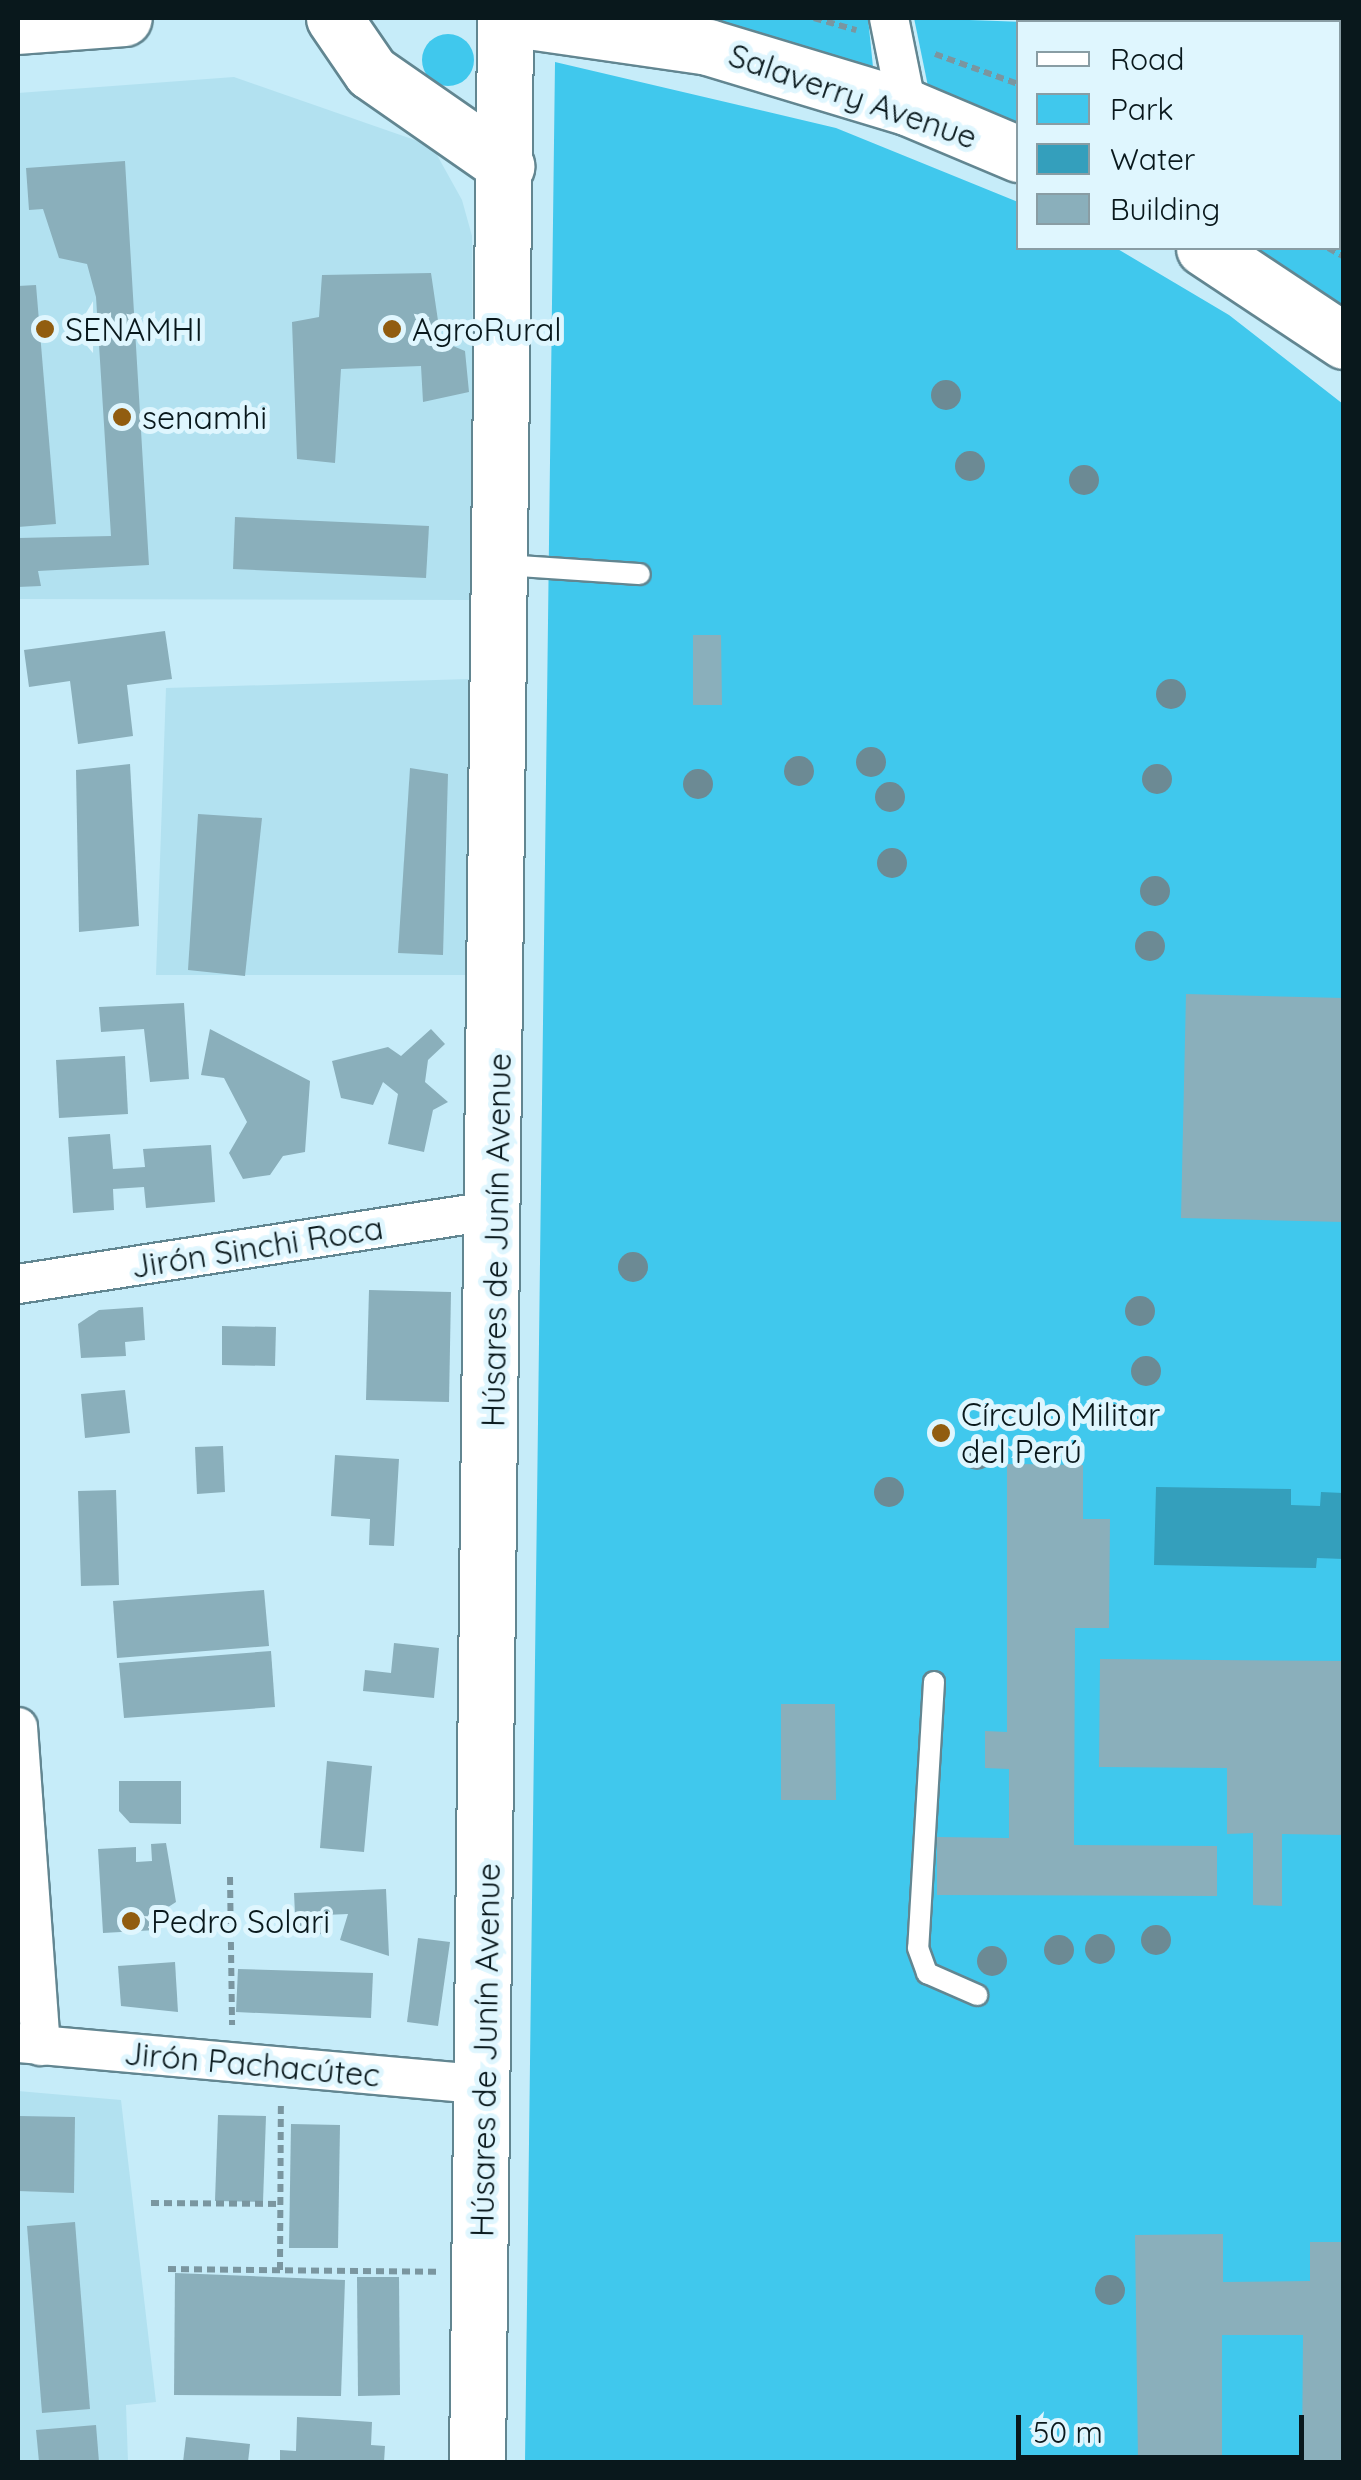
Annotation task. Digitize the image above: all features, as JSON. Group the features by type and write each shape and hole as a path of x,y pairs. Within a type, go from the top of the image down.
{"street":[{"path":"18,26 124,18"},
{"path":"334,18 371,72 506,166"},
{"name":"Húsares de Junín Avenue","path":"477,2462 486,2085 506,18"},
{"name":"Salaverry Avenue","path":"506,18 708,47 906,106 1016,153"},
{"path":"888,18 906,106"},
{"path":"1207,250 1344,341"},
{"name":"Jirón Sinchi Roca","path":"18,1284 496,1210"},
{"path":"18,1727 29,2044"},
{"name":"Jirón Pachacútec","path":"29,2044 486,2085"}],"lane":[{"path":"503,565 640,574"},
{"path":"934,1682 918,1948 928,1973 976,1995"}],"path":[{"path":"230,1876 232,2062"},
{"path":"280,2270 282,2066"},
{"path":"151,2203 281,2204"},
{"path":"168,2269 481,2272"}],"shaded area":[{"path":"234,77 432,146 462,200 472,236 474,600 18,599 18,93"},
{"path":"469,679 465,975 156,975 166,688"},
{"path":"18,2091 121,2100 156,2402 126,2405 128,2462 18,2462"}],"green space":[{"path":"701,18 868,18 873,67 740,27"},
{"path":"914,18 1016,22 1016,133 930,96"},
{"path":"1122,18 1343,18 1343,126 1341,20"},
{"path":"448,34 467,41 474,60 467,79 448,86 429,79 422,60 429,41"},
{"name":"Círculo Militar del Perú","path":"555,62 836,128 1016,201 1016,250 1119,250 1229,315 1343,404 1344,2462 525,2462"},
{"path":"1341,204 1343,308 1250,250 1341,250"}],"water":[{"path":"1156,1487 1291,1489 1291,1505 1320,1506 1321,1492 1343,1493 1343,1559 1317,1558 1316,1568 1154,1565"}],"building":[{"name":"senamhi","path":"125,161 149,565 38,571 41,586 18,587 18,538 111,536 96,297 87,264 59,258 43,209 29,210 26,168"},
{"path":"431,273 441,341 465,351 469,392 423,402 421,366 341,369 335,463 297,459 292,322 319,317 322,275"},
{"name":"senamhi","path":"36,285 56,524 18,527 18,286"},
{"path":"235,517 429,526 426,578 233,569"},
{"path":"165,631 172,679 127,685 133,736 78,744 70,681 29,687 24,650"},
{"path":"693,635 721,635 722,705 693,705"},
{"path":"130,764 139,926 79,932 76,770"},
{"path":"410,768 448,774 443,955 398,953"},
{"path":"198,814 262,818 245,976 188,970"},
{"path":"1186,994 1344,998 1344,1222 1181,1218"},
{"path":"184,1003 189,1079 150,1082 144,1029 101,1032 99,1007"},
{"path":"210,1029 310,1081 305,1152 283,1156 270,1175 243,1179 229,1153 247,1122 224,1078 201,1075"},
{"path":"431,1029 445,1044 428,1060 425,1082 448,1102 433,1110 424,1152 388,1144 398,1094 383,1082 373,1105 341,1098 332,1061 388,1047 401,1056"},
{"path":"125,1056 128,1114 59,1118 56,1060"},
{"path":"110,1134 113,1169 145,1167 143,1149 211,1145 215,1202 146,1208 144,1187 113,1189 114,1210 73,1213 68,1137"},
{"path":"369,1290 451,1292 449,1402 366,1400"},
{"path":"143,1307 145,1340 125,1342 126,1356 81,1358 78,1324 99,1310"},
{"path":"222,1326 276,1327 275,1366 222,1365"},
{"path":"125,1390 130,1433 85,1438 81,1394"},
{"path":"223,1446 225,1492 197,1494 195,1447"},
{"path":"335,1455 399,1459 394,1546 369,1545 370,1519 331,1516"},
{"path":"1007,1464 1083,1465 1083,1519 1110,1519 1109,1628 1075,1628 1074,1845 1217,1846 1217,1896 937,1895 937,1837 1009,1838 1009,1769 985,1768 985,1731 1007,1732"},
{"path":"116,1490 119,1585 81,1586 78,1491"},
{"path":"264,1590 269,1646 117,1658 113,1601"},
{"path":"394,1643 439,1648 434,1698 363,1691 365,1670 391,1673"},
{"path":"271,1651 275,1707 124,1718 119,1663"},
{"path":"1100,1659 1344,1661 1344,1835 1282,1834 1282,1906 1253,1905 1253,1833 1227,1834 1227,1768 1099,1767"},
{"path":"781,1704 835,1704 836,1800 781,1800"},
{"path":"327,1761 372,1766 364,1852 320,1848"},
{"path":"119,1781 181,1781 181,1824 130,1823 119,1811"},
{"path":"166,1843 176,1902 156,1915 156,1930 103,1933 98,1849 136,1847 136,1862 152,1861 151,1844"},
{"path":"386,1889 389,1956 340,1940 348,1914 325,1915 325,1934 296,1935 294,1893"},
{"path":"418,1938 450,1942 438,2026 407,2022"},
{"path":"175,1962 178,2012 121,2006 118,1966"},
{"path":"238,1969 373,1973 371,2018 236,2012"},
{"path":"218,2115 266,2116 263,2202 215,2201"},
{"path":"19,2116 75,2117 74,2193 18,2191"},
{"path":"291,2124 340,2125 338,2248 289,2248"},
{"path":"75,2222 90,2409 42,2413 27,2226"},
{"path":"1223,2234 1223,2282 1310,2281 1310,2242 1344,2242 1344,2462 1302,2462 1303,2335 1222,2335 1222,2462 1138,2462 1135,2235"},
{"path":"175,2273 345,2280 341,2396 174,2395"},
{"path":"357,2277 399,2277 400,2395 358,2396"},
{"path":"297,2417 372,2422 371,2445 385,2446 384,2462 280,2462 280,2450 296,2451"},
{"path":"96,2425 99,2462 39,2462 36,2430"},
{"path":"186,2437 250,2444 248,2462 183,2462"}],"place":[{"name":"SENAMHI","path":"45,329"},
{"name":"AgroRural","path":"392,329"},
{"name":"senamhi","path":"122,417"},
{"name":"Círculo Militar del Perú","path":"941,1433"},
{"name":"Pedro Solari","path":"131,1921"}]}
